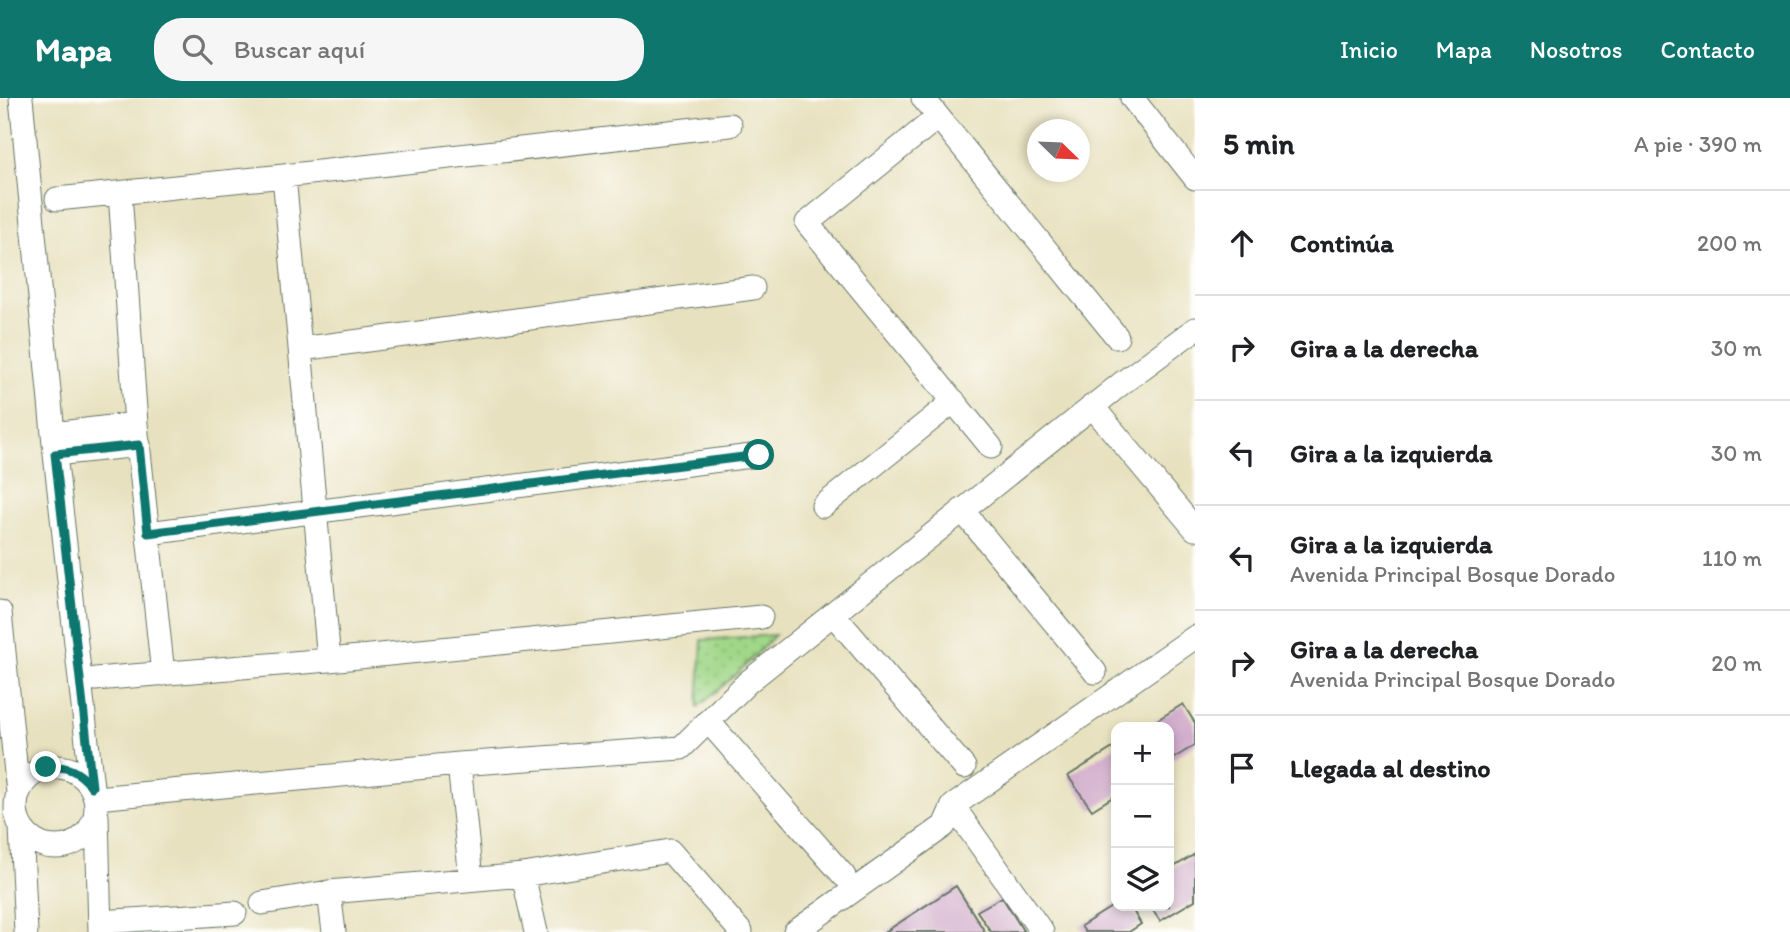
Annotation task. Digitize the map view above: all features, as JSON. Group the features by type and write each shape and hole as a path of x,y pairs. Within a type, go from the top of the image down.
{"street":[{"path":"21,98 54,444 95,799 101,927 235,913"},
{"path":"923,98 1117,337"},
{"path":"1132,98 1195,178"},
{"path":"939,117 807,223 991,447"},
{"path":"57,199 730,125"},
{"path":"284,176 329,660"},
{"path":"120,193 137,434 163,674"},
{"path":"301,349 753,288"},
{"path":"95,799 458,764 681,748 748,682 1092,406 1195,329"},
{"path":"823,506 954,401"},
{"path":"1092,406 1195,529"},
{"path":"54,444 137,434"},
{"path":"148,533 759,455"},
{"path":"962,510 1094,672"},
{"path":"0,612 18,793 15,810 21,827 26,932"},
{"path":"833,614 964,767"},
{"path":"95,679 329,660 761,617"},
{"path":"795,932 944,826 953,806 1195,637"},
{"path":"708,721 844,876"},
{"path":"458,764 471,879"},
{"path":"18,793 24,782 34,773 46,767 59,766 72,769 83,776 95,799 93,824 76,843 51,848 39,844 21,827"},
{"path":"953,806 1042,932"},
{"path":"262,903 329,892 523,875 670,851 741,932"},
{"path":"523,875 536,932"},
{"path":"329,892 334,932"}],"green space":[{"path":"775,635 739,672 698,707 702,640"}],"building":[{"path":"1183,704 1195,723 1195,745 1174,758 1174,722 1154,722"},
{"path":"1111,749 1111,798 1092,810 1068,776"},
{"path":"1195,854 1195,900 1160,921 1153,911 1174,911 1174,867"},
{"path":"956,886 985,932 885,932"},
{"path":"1002,897 1024,932 991,932 977,911"},
{"path":"1111,907 1111,911 1133,911 1141,924 1129,932 1085,932 1081,926"}],"route":[{"path":"46,767 72,769 83,776 92,787 55,454 139,445 148,533 759,455"}]}
